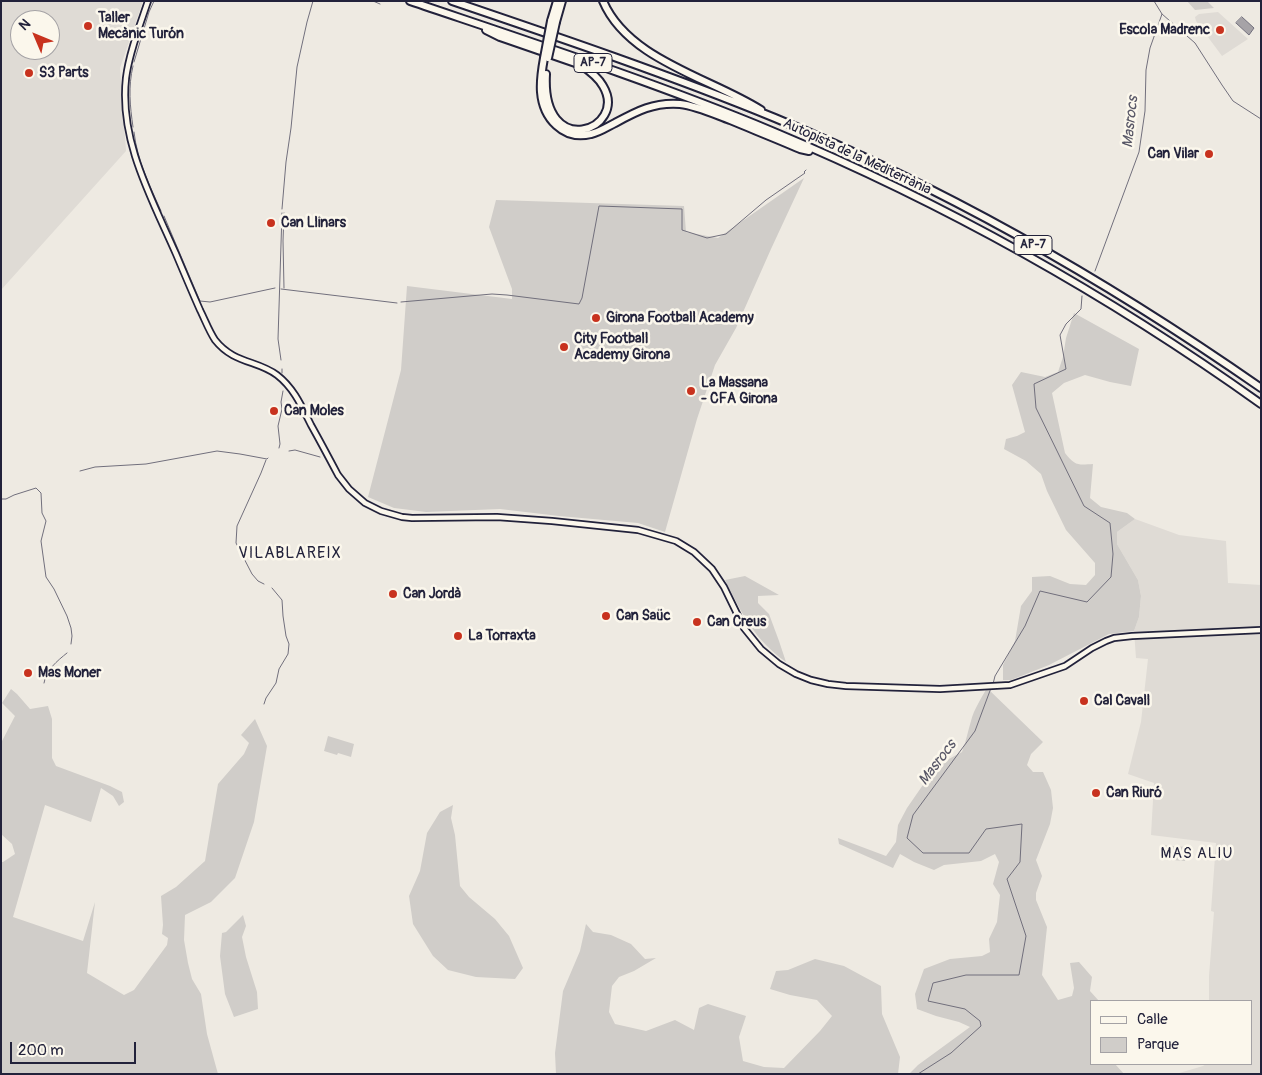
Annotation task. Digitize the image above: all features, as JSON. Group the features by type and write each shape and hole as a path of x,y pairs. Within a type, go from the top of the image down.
{"highway":[{"name":"Autopista de la Mediterrània","path":"410,1 602,66 696,101 774,132 867,174 944,212 1053,271 1144,325 1261,404"},
{"name":"Autopista de la Mediterrània","path":"452,1 574,42 776,118 902,176 1009,231 1081,271 1209,352 1261,388"},
{"path":"558,1 541,93 545,110 551,121 562,131 576,135 592,134 642,109 659,105 681,104 715,114 800,149 822,154"},
{"path":"554,22 562,1"},
{"path":"603,1 607,11 618,27 635,42 701,80 748,101 776,118"},
{"path":"467,20 500,37 581,65 594,74 604,87 608,101 606,113 593,126 581,131 568,128 562,125 552,114 546,92 546,58"}],"street":[{"path":"148,1 131,54 126,79 126,111 140,173 208,328 216,341 233,356 268,370 286,382 298,398 338,475 349,489 373,507 392,515 412,518 496,517 638,530 668,538 694,552 716,574 754,642 770,658 796,674 820,682 846,686 940,689 1010,685 1055,670 1072,662 1099,644 1114,638 1261,630"}],"shaded area":[{"path":"1,1 143,1 120,68 126,151 1,290"},
{"name":"Escola Madrenc","path":"1218,12 1248,39 1222,56 1195,17 1199,14"},
{"path":"1242,17 1254,28 1249,35 1236,23"},
{"path":"1135,519 1179,535 1226,541 1228,583 1261,585 1261,1074 1176,1074 1204,1065 1252,1065 1252,1000 1209,1000 1214,912 1211,911 1216,843 1151,835 1154,783 1128,774 1141,722 1148,659 1136,658 1134,631 1139,617 1141,596 1138,580 1117,544 1117,532"}],"green space":[{"path":"1187,1 1207,1 1214,8 1195,10"},
{"name":"City Football Academy Girona","path":"804,178 736,328 715,365 697,419 665,532 638,523 500,509 426,512 394,508 368,497 401,370 407,286 512,299 512,289 489,227 496,200 684,206 686,232 718,238"},
{"path":"1074,313 1139,349 1131,386 1085,375 1064,383 1052,393 1065,453 1077,464 1093,464 1090,498 1101,507 1127,513 1135,519 1117,532 1117,544 1138,580 1141,596 1139,617 1134,631 1109,634 1049,665 1011,680 1003,680 1003,665 1015,641 1021,606 1032,591 1032,577 1050,576 1070,584 1086,585 1095,575 1095,563 1066,530 1041,474 1026,461 1004,449 1006,439 1025,432 1012,385 1021,372 1045,377 1058,372"},
{"path":"745,576 779,595 758,596 758,603 769,614 786,662 757,635 743,615 725,580"},
{"path":"987,688 1043,742 1031,754 1027,765 1033,772 1043,772 1051,790 1053,808 1050,824 1036,860 1042,876 1036,893 1036,900 1047,927 1042,975 1058,1000 1072,996 1074,988 1070,963 1079,962 1092,977 1090,991 1098,1000 1090,1000 1090,1065 1116,1065 1124,1074 909,1074 918,1065 970,1027 917,1009 915,994 924,969 950,959 982,956 990,952 989,939 997,922 1000,895 993,884 999,862 995,854 981,861 944,865 934,870 900,854 893,868 839,844 838,838 886,856 896,842 898,825 907,808 927,779 947,760 962,752 978,704"},
{"path":"11,689 30,709 48,706 52,719 52,758 56,766 122,792 124,802 119,806 113,796 101,788 91,822 45,805 13,917 83,941 95,902 87,973 124,995 134,990 167,945 168,938 162,934 161,896 176,887 205,861 218,784 244,754 249,743 241,735 255,719 267,746 254,822 235,878 211,902 185,915 184,940 188,963 192,979 201,994 207,1034 218,1074 1,1074 1,862 15,854 12,844 1,834 1,743 15,716 2,703"},
{"path":"328,736 354,744 351,757 324,751"},
{"path":"453,805 451,818 455,835 460,886 469,897 495,919 509,936 523,968 515,979 476,977 448,970 433,956 413,924 409,896 420,871 427,833 440,812"},
{"path":"1161,845 1186,847 1185,861 1160,859"},
{"path":"243,915 246,926 242,937 257,992 258,1009 234,1017 225,994 220,956 222,933 226,932"},
{"path":"586,924 593,932 611,935 631,944 645,959 656,958 634,971 619,977 612,986 609,1012 615,1024 646,1031 675,1020 694,1030 699,1008 708,1004 746,1016 739,1037 743,1061 764,1067 784,1068 832,1016 817,1000 770,989 776,971 788,970 815,959 844,966 881,986 882,1014 900,1057 898,1074 556,1074 555,1053 563,991 580,951"}],"waterway":[{"path":"134,62 154,1"},
{"path":"282,209 297,67 313,1"},
{"path":"373,1 380,4"},
{"name":"Masrocs","path":"1095,271 1139,152 1145,111 1146,70 1150,48 1162,14 1154,1"},
{"path":"1162,14 1195,43 1233,101 1261,119"},
{"path":"133,66 130,81 133,127"},
{"path":"134,132 141,163 161,211"},
{"path":"401,302 492,294 579,304 582,298 599,206 682,209 682,230 707,238 726,234 766,200 805,173 806,170"},
{"path":"281,360 278,339 282,213"},
{"path":"284,213 284,288"},
{"path":"164,216 200,301 210,302 275,288"},
{"path":"281,289 397,303"},
{"name":"Masrocs","path":"993,684 995,676 1025,626 1040,591 1087,602 1111,577 1113,554 1110,523 1084,506 1036,408 1034,384 1066,369 1060,335 1066,324 1081,309 1082,296"},
{"path":"279,448 278,426 282,409 283,391"},
{"path":"289,451 295,450 320,457"},
{"path":"80,471 95,467 146,464 217,451 268,458"},
{"path":"264,584 258,581 252,574 236,543 237,526 266,460"},
{"path":"1,499 36,488 41,493 42,513 46,521 41,541 46,577 67,616 71,628 71,644"},
{"path":"264,704 276,683 279,669 288,654 289,644 286,636 282,600 272,588"},
{"path":"44,683 50,670 67,653"},
{"name":"Masrocs","path":"918,1074 951,1053 981,1026 980,1021 965,1009 928,1001 933,983 966,975 1019,975 1026,936 1007,879 1020,862 1022,824 986,829 969,853 923,853 907,838 913,815 975,731 991,688"}],"place":[{"name":"Taller Mecànic Turón","path":"88,26"},
{"name":"Escola Madrenc","path":"1220,30"},
{"name":"S3 Parts","path":"29,73"},
{"name":"Can Vilar","path":"1209,154"},
{"name":"Can Llinars","path":"271,223"},
{"name":"Girona Football Academy","path":"596,318"},
{"name":"City Football Academy Girona","path":"564,347"},
{"name":"La Massana - CFA Girona","path":"691,391"},
{"name":"Can Moles","path":"274,411"},
{"name":"Can Jordà","path":"393,594"},
{"name":"Can Saüc","path":"606,616"},
{"name":"Can Creus","path":"697,622"},
{"name":"La Torraxta","path":"458,636"},
{"name":"Mas Moner","path":"28,673"},
{"name":"Cal Cavall","path":"1084,701"},
{"name":"Can Riuró","path":"1096,793"}],"district":[{"name":"VILABLAREIX","path":"290,554"},
{"name":"MAS ALIU","path":"1197,854"}]}
